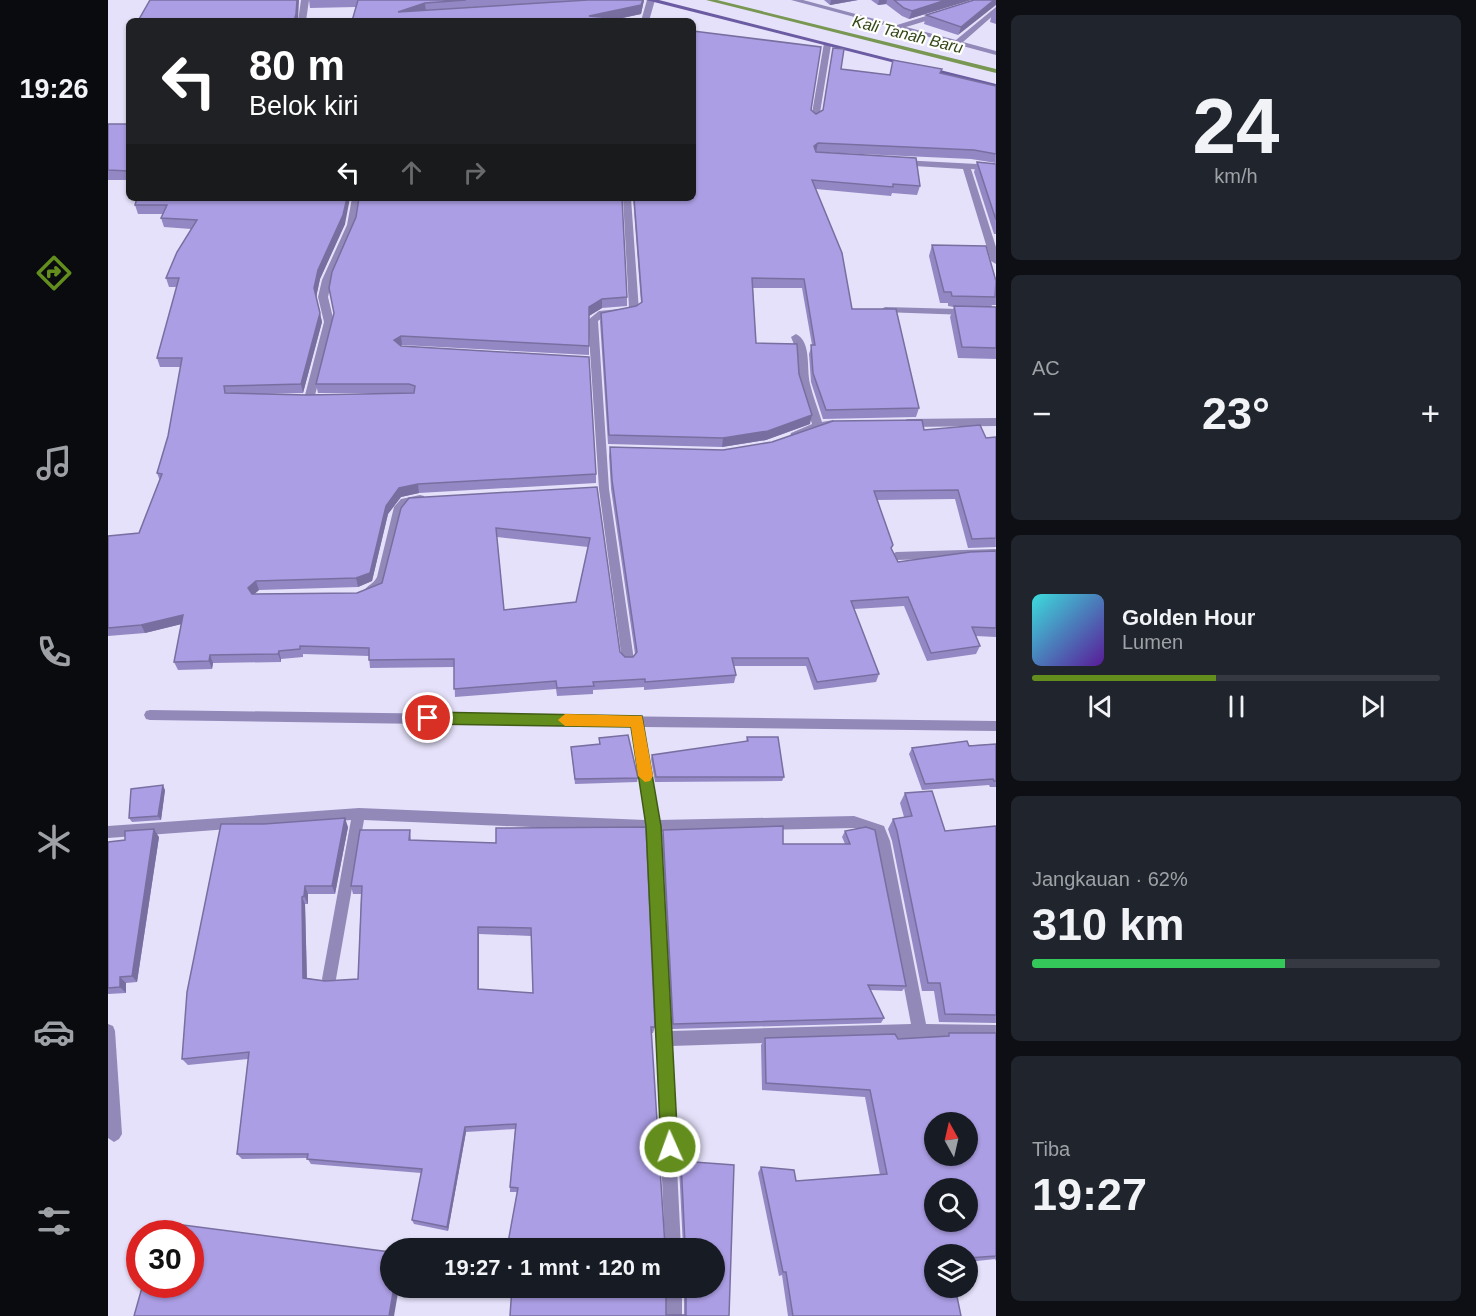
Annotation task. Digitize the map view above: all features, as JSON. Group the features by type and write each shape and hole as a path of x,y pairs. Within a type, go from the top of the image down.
{"main road":[{"path":"651,0 996,86"}],"street":[{"path":"302,18 305,0"},
{"path":"646,18 651,0"},
{"path":"795,0 996,53"},
{"path":"957,43 996,9"},
{"path":"897,27 953,10"},
{"path":"815,119 827,45"},
{"path":"886,162 996,168"},
{"path":"966,166 996,261"},
{"path":"309,399 329,322 323,297 351,225 355,201"},
{"path":"627,201 634,311 595,316 593,320 607,450 598,490 628,660"},
{"path":"885,310 996,314"},
{"path":"796,337 802,352 804,382 818,426"},
{"path":"585,360 597,361"},
{"path":"891,423 996,422"},
{"path":"784,441 818,426 844,423"},
{"path":"359,594 380,586 399,507 405,502 430,498"},
{"path":"896,556 996,553"},
{"path":"150,715 996,726"},
{"path":"637,721 653,826 665,1039 673,1238"},
{"path":"329,979 359,814"},
{"path":"108,832 359,814 653,826 854,822 879,830 884,841 920,1031"},
{"path":"108,1031 114,1134"},
{"path":"665,1039 920,1031 996,1032"},
{"path":"674,1298 674,1316"}],"building":[{"path":"150,0 297,0 295,18 140,18"},
{"path":"358,0 466,0 425,3 398,12 588,0 643,0 641,5 589,16 611,18 353,18"},
{"path":"894,0 946,0 912,11"},
{"path":"974,0 994,0 961,27 926,15"},
{"path":"696,31 821,47 811,110 816,114 823,110 833,48 844,49 841,69 890,75 893,60 942,69 940,73 996,86 996,154 974,150 818,143 814,146 816,152 916,158 920,186 893,184 893,187 812,180 842,253 852,309 896,309 919,408 826,410 813,373 811,345 815,345 804,279 752,278 756,343 797,344 799,374 812,415 768,431 723,438 609,435 601,313 636,306 642,302 634,201 696,201"},
{"path":"108,124 126,124 126,171 108,170"},
{"path":"977,162 996,164 996,220"},
{"path":"136,201 346,201 343,215 318,270 314,288 320,313 301,384 224,386 225,393 307,395 414,393 415,386 409,384 316,384 334,313 329,288 332,272 356,217 359,201 622,201 627,297 602,299 589,307 589,346 401,336 394,340 401,346 589,357 596,474 418,484 399,488 386,506 370,573 356,578 256,581 248,588 252,594 357,593 382,583 401,508 409,498 597,487 620,652 625,657 633,657 637,652 612,480 610,447 723,450 772,442 833,421 922,420 924,430 980,425 986,438 996,437 996,538 972,539 958,490 874,491 893,545 891,548 898,562 970,552 996,551 996,628 972,627 980,646 931,653 908,597 851,601 879,674 817,682 808,658 732,658 736,675 645,682 645,679 593,682 594,686 557,688 556,681 454,689 454,659 369,660 369,648 300,646 300,649 279,651 278,654 210,655 209,661 174,662 183,615 141,625 108,628 108,536 139,533 162,474 157,473 168,436 182,358 157,358 179,278 166,278 177,252 197,220 161,218 167,205 135,205","holes":["496,528 590,538 576,602 504,610"]},
{"path":"932,245 986,246 996,281 995,297 952,296 951,292 944,292"},
{"path":"954,306 996,307 996,348 962,347"},
{"path":"628,735 638,778 575,779 571,747 600,744 599,738"},
{"path":"747,737 778,737 784,777 656,777 652,755 748,741"},
{"path":"967,741 969,746 996,744 996,781 993,779 925,784 912,748"},
{"path":"163,785 158,816 129,818 131,789"},
{"path":"932,791 945,831 996,826 996,1015 945,1014 940,983 928,983 893,819 912,816 905,793"},
{"path":"345,818 332,886 305,886 302,897 303,978 325,981 358,979 362,886 351,886 360,830 410,830 409,840 496,843 496,828 646,827 655,1027 651,1027 664,1238 509,1238 518,1188 510,1187 516,1124 465,1127 447,1227 412,1220 422,1169 307,1159 308,1154 237,1154 249,1052 182,1059 187,992 221,824 264,824","holes":["478,927 531,928 533,993 478,989"]},
{"path":"783,826 783,844 850,844 845,831 866,827 875,830 906,986 868,985 884,1018 673,1024 663,830"},
{"path":"154,829 132,976 120,977 120,987 108,988 108,842 125,840 125,831"},
{"path":"949,1033 996,1033 996,1256 978,1257 978,1244 924,1244 924,1298 957,1298 961,1316 793,1316 786,1272 783,1272 761,1167 794,1170 796,1181 887,1174 870,1090 766,1083 765,1038 895,1034 898,1039 949,1036"},
{"path":"681,1161 734,1165 729,1316 510,1316 511,1298 666,1298 666,1315 686,1315 686,1298 725,1298 725,1238 685,1238"},
{"path":"204,1228 380,1251 380,1298 392,1298 389,1316 134,1316 139,1298 204,1298"}],"waterway":[{"name":"Kali Tanah Baru","path":"709,0 996,71"}],"slow traffic":[{"path":"565,720 637,721 645,776"}],"route":[{"path":"428,718 637,721 653,826 670,1147"}]}
